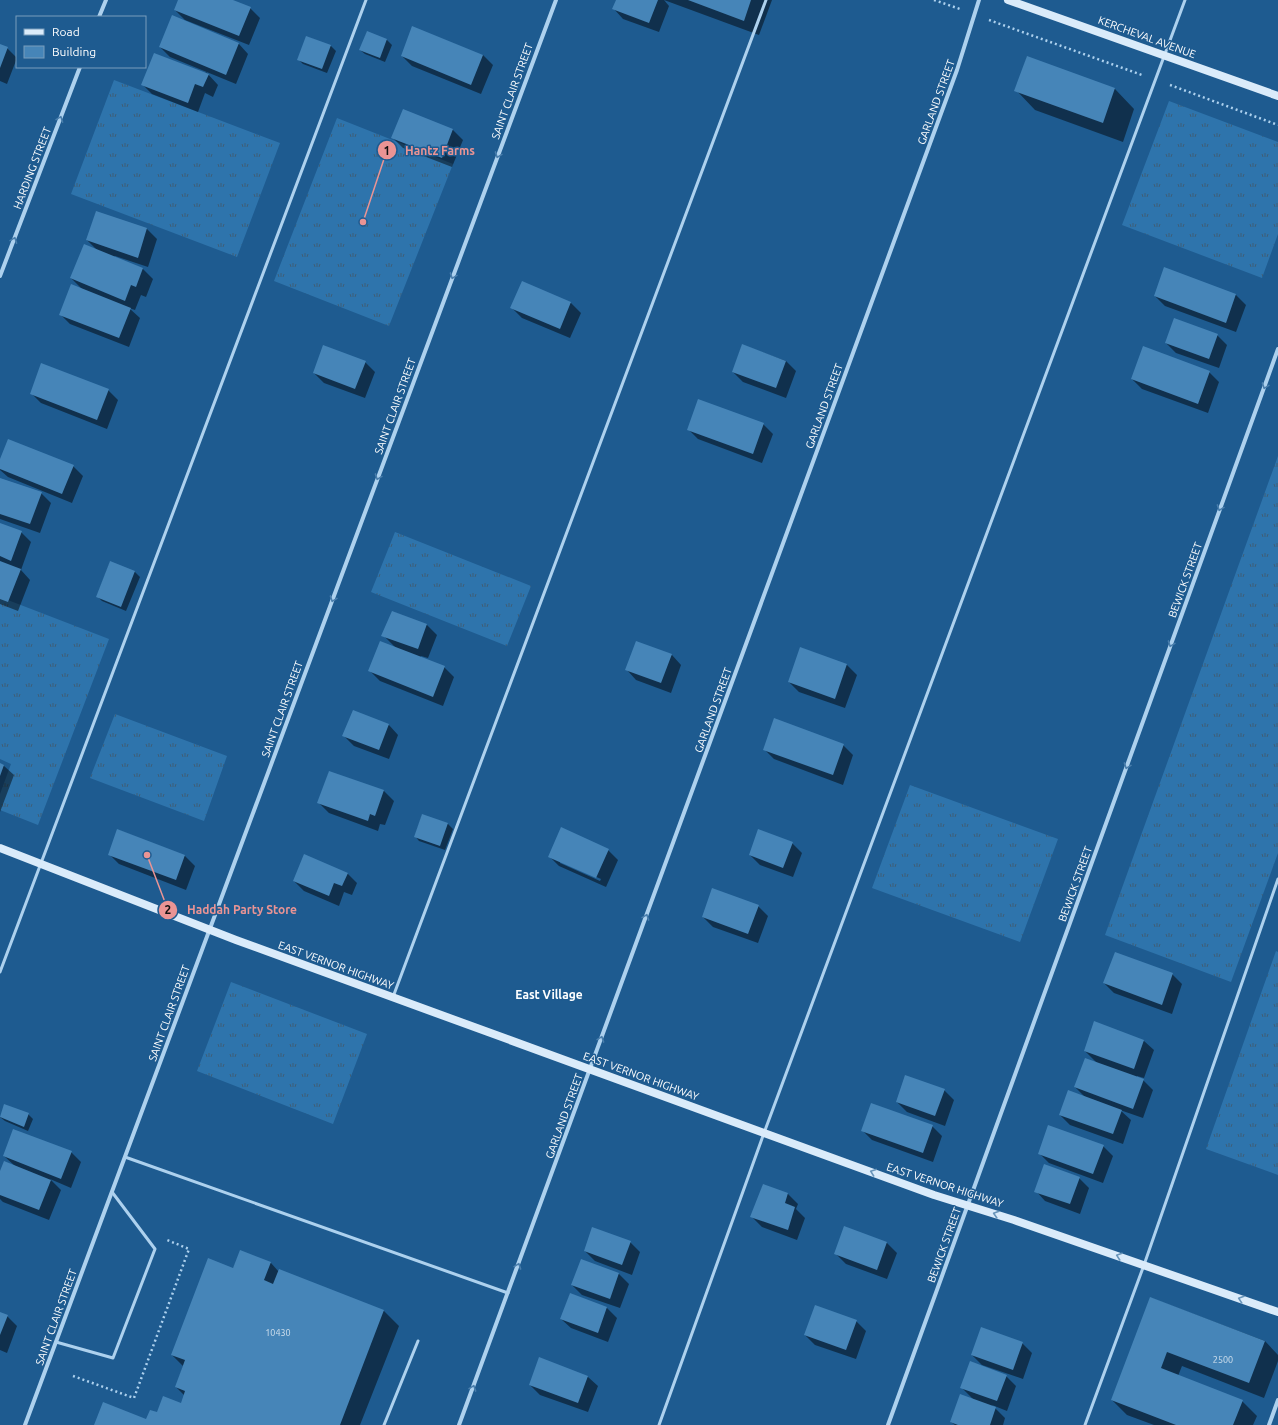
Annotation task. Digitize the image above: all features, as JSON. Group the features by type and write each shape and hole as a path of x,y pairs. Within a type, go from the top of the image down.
{"street":[{"path":"99,16 106,0"},
{"name":"SAINT CLAIR STREET","path":"25,1425 556,0"},
{"name":"GARLAND STREET","path":"459,1425 957,70 979,0"},
{"name":"KERCHEVAL AVENUE","path":"1008,0 1278,96"},
{"name":"HARDING STREET","path":"0,276 80,68"},
{"name":"BEWICK STREET","path":"888,1425 1278,349"},
{"name":"EAST VERNOR HIGHWAY","path":"0,848 210,930 934,1195 1014,1220 1278,1312"},
{"path":"1269,1425 1278,1400"}],"lane":[{"path":"0,972 366,0"},
{"path":"392,997 766,0"},
{"path":"659,1425 764,1133 1185,0"},
{"path":"1085,1425 1134,1287 1144,1265 1278,879"},
{"path":"125,1157 508,1293"},
{"path":"56,1342 113,1358 154,1249 112,1192"},
{"path":"384,1425 418,1341"}],"path":[{"path":"934,0 1278,125"},
{"path":"73,1376 134,1398 189,1249 160,1237"}],"green space":[{"path":"114,80 280,143 237,257 71,194"},
{"path":"1169,101 1278,142 1278,234 1262,278 1122,225"},
{"path":"337,118 453,164 389,326 274,281"},
{"path":"1278,456 1278,853 1231,982 1105,935"},
{"path":"395,532 531,586 507,646 371,592"},
{"path":"0,597 109,639 38,825 0,810 0,794 11,764 0,759"},
{"path":"115,714 227,756 204,821 90,778"},
{"path":"910,785 1058,839 1020,942 872,888"},
{"path":"1276,951 1278,952 1278,1175 1206,1149"},
{"path":"231,982 367,1034 333,1124 197,1071"}],"building":[{"path":"178,0 233,0 251,7 239,36 174,10"},
{"path":"616,0 658,0 649,23 612,9"},
{"path":"688,0 751,0 744,21"},
{"path":"172,15 239,43 226,75 159,47"},
{"path":"412,26 483,55 471,85 401,56"},
{"path":"367,31 387,39 380,58 359,50"},
{"path":"306,36 331,45 322,69 297,60"},
{"path":"0,44 8,47 0,68"},
{"path":"154,53 209,74 203,87 195,84 188,103 141,85"},
{"path":"1027,56 1115,88 1103,123 1014,91"},
{"path":"403,109 453,129 442,158 391,138"},
{"path":"96,211 147,228 138,258 86,240"},
{"path":"84,244 143,268 136,287 131,285 125,301 70,278"},
{"path":"1164,267 1236,294 1226,323 1154,296"},
{"path":"522,281 571,302 560,329 510,308"},
{"path":"71,284 131,308 119,338 59,315"},
{"path":"1174,318 1218,334 1209,359 1165,343"},
{"path":"742,344 786,361 776,388 732,372"},
{"path":"323,345 366,361 355,389 313,373"},
{"path":"1143,346 1210,371 1198,404 1131,379"},
{"path":"41,363 109,389 97,420 30,394"},
{"path":"698,399 764,423 753,454 687,430"},
{"path":"8,439 74,465 62,494 0,469 0,459"},
{"path":"0,478 42,492 30,524 0,514"},
{"path":"0,523 22,531 11,561 0,556"},
{"path":"0,561 21,569 8,602 0,599"},
{"path":"110,561 135,571 121,607 96,597"},
{"path":"392,611 427,624 418,649 381,636"},
{"path":"380,641 445,666 433,697 368,671"},
{"path":"636,641 672,654 661,683 625,670"},
{"path":"800,647 847,664 835,699 788,682"},
{"path":"353,710 389,724 379,750 342,736"},
{"path":"774,718 844,744 833,775 763,750"},
{"path":"0,763 4,765 0,776"},
{"path":"329,771 384,790 375,816 370,814 368,821 317,803"},
{"path":"422,814 448,823 440,846 414,837"},
{"path":"561,827 609,849 596,878 548,857"},
{"path":"117,829 185,855 176,880 108,855"},
{"path":"758,829 793,842 783,868 749,855"},
{"path":"304,854 348,873 342,886 334,883 329,896 293,881"},
{"path":"712,888 759,905 748,934 702,917"},
{"path":"1115,952 1173,973 1162,1005 1103,983"},
{"path":"1094,1021 1144,1040 1134,1069 1084,1051"},
{"path":"1085,1058 1144,1079 1133,1109 1074,1087"},
{"path":"905,1075 945,1089 935,1116 896,1102"},
{"path":"1068,1090 1122,1110 1113,1134 1059,1115"},
{"path":"871,1103 933,1125 923,1153 861,1131"},
{"path":"4,1104 29,1113 24,1127 0,1117"},
{"path":"1048,1125 1104,1145 1093,1174 1038,1154"},
{"path":"13,1129 72,1151 61,1179 3,1156"},
{"path":"4,1161 51,1180 39,1210 0,1195 0,1171"},
{"path":"1044,1164 1080,1177 1070,1204 1034,1192"},
{"path":"763,1184 788,1193 785,1203 795,1207 788,1230 750,1217"},
{"path":"844,1226 887,1242 877,1270 834,1254"},
{"path":"592,1227 631,1241 622,1265 584,1251"},
{"path":"240,1250 271,1262 264,1280 273,1284 279,1269 384,1310 340,1425 94,1425 103,1402 146,1419 150,1410 157,1412 163,1396 181,1403 185,1391 175,1387 185,1360 171,1355 208,1258 233,1268"},
{"path":"581,1259 619,1273 610,1299 571,1285"},
{"path":"570,1293 607,1307 598,1333 560,1319"},
{"path":"1150,1297 1265,1341 1249,1383 1167,1352 1161,1368 1243,1400 1233,1425 1176,1425 1111,1400"},
{"path":"815,1305 857,1320 846,1350 804,1335"},
{"path":"0,1312 8,1315 0,1335"},
{"path":"981,1327 1023,1342 1013,1370 971,1355"},
{"path":"539,1357 588,1376 578,1403 529,1385"},
{"path":"970,1361 1007,1375 997,1401 960,1388"},
{"path":"960,1394 996,1407 990,1425 958,1425 950,1422"}],"place":[{"name":"Hantz Farms","path":"363,222"},
{"name":"Haddah Party Store","path":"147,855"}],"district":[{"name":"East Village","path":"549,994"}]}
